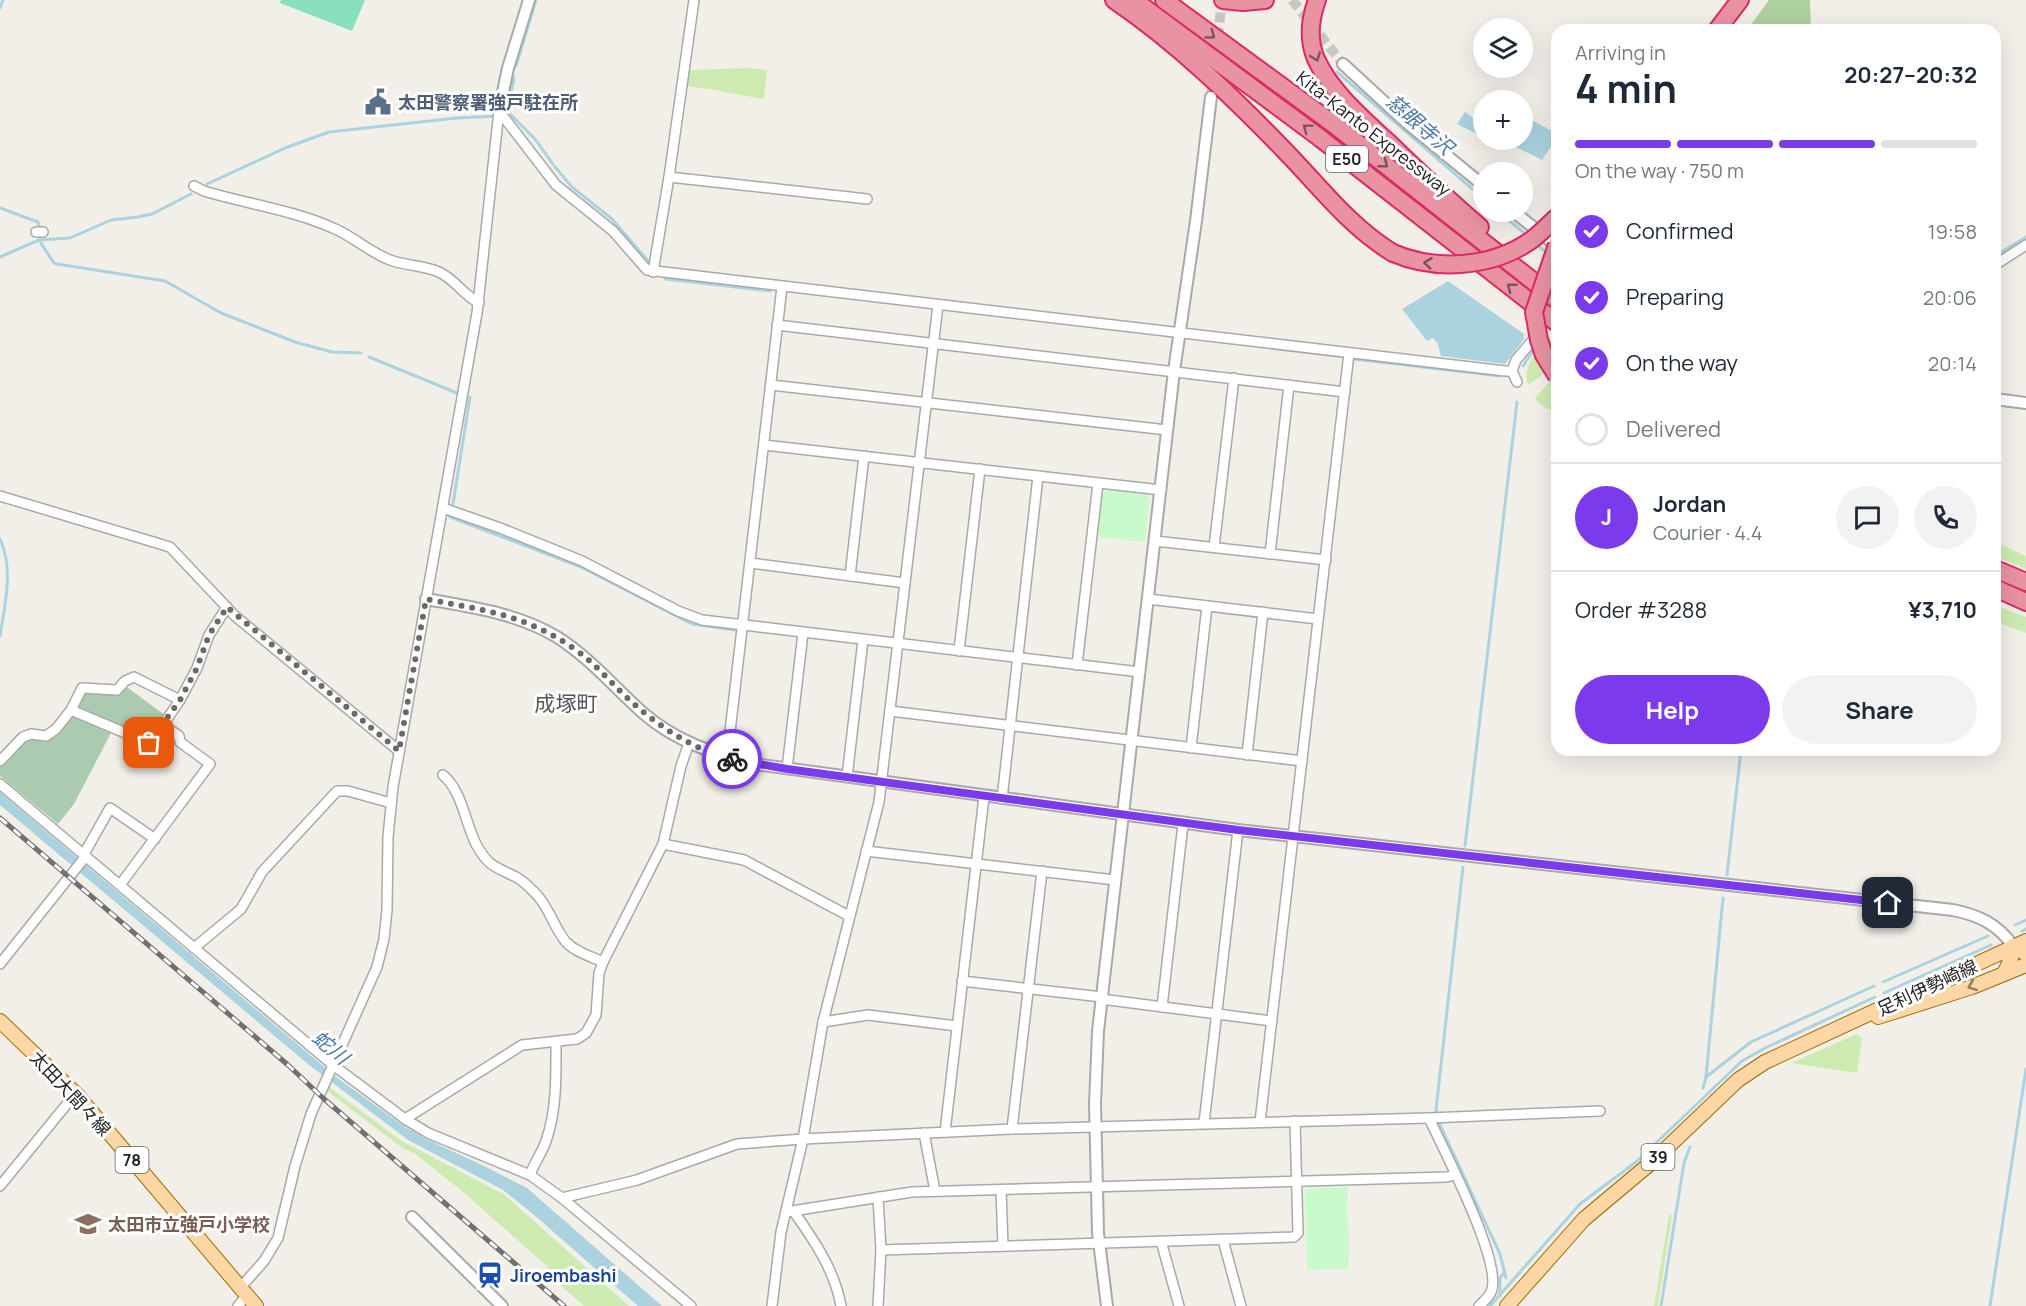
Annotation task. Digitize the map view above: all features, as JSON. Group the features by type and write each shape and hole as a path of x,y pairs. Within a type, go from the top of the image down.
{"highway":[{"path":"1114,0 1137,15 1193,62 1284,149 1357,227 1376,243 1392,252 1419,262 1461,264 1493,258 1528,243 1551,222"},
{"name":"Kita-Kanto Expressway","path":"1134,0 1320,138 1550,326"},
{"name":"Kita-Kanto Expressway","path":"1164,0 1332,123 1551,296"},
{"path":"1223,0 1243,2 1265,0"},
{"path":"1317,0 1311,18 1313,47 1320,66 1333,86 1430,183 1519,259 1551,295"},
{"path":"1722,24 1740,0"},
{"path":"1551,263 1534,312 1539,340 1551,366"},
{"path":"2001,572 2026,582"},
{"path":"2001,591 2026,602"}],"main road":[{"path":"2020,943 2026,954"},
{"path":"2004,974 2020,943"},
{"name":"足利伊勢崎線","path":"1507,1306 1572,1231 1652,1162 1738,1080 1765,1062 2020,943"},
{"name":"足利伊勢崎線","path":"1828,1033 1953,993 2026,965"},
{"name":"太田大間々線","path":"0,1021 77,1095 242,1296 256,1306"}],"street":[{"path":"242,1296 278,1238 295,1166 311,1114 377,967 384,939 391,803 399,751 478,303 499,111 508,68 529,0"},
{"path":"653,272 694,0"},
{"path":"1343,64 1407,123 1473,177"},
{"path":"1107,1306 1099,1243 1097,1186 1096,1061 1101,998 1174,371 1196,221 1210,97"},
{"path":"499,111 556,185 613,231 647,270 653,272 1512,371"},
{"path":"669,177 867,199"},
{"path":"194,186 204,192 317,221 337,229 364,247 390,260 438,272 454,280 468,296 478,303"},
{"path":"1527,222 1551,241"},
{"path":"2001,261 2026,245"},
{"path":"727,757 782,286"},
{"path":"772,1306 781,1232 790,1212 823,1022 882,782 938,305"},
{"path":"777,325 1345,392"},
{"path":"1517,382 1512,371 1516,360 1550,326"},
{"path":"1260,1122 1349,353"},
{"path":"1214,548 1234,378"},
{"path":"771,385 1167,430"},
{"path":"1270,554 1289,385"},
{"path":"2001,400 2026,403"},
{"path":"764,445 1161,490"},
{"path":"850,576 864,456"},
{"path":"959,651 980,470"},
{"path":"1002,799 1038,476"},
{"path":"1077,665 1098,483"},
{"path":"0,496 165,545 173,550 227,607 399,751"},
{"path":"443,508 582,561 691,617 743,626 1140,672"},
{"path":"1155,541 1326,560"},
{"path":"750,563 905,583"},
{"path":"426,599 503,614 555,636 592,663 645,714 689,743 727,757 787,769 1183,824 1953,910 1975,916 2020,943"},
{"path":"1148,599 1318,619"},
{"path":"1191,748 1208,606"},
{"path":"71,710 149,743 180,700 197,668 209,635 227,607"},
{"path":"1247,755 1263,612"},
{"path":"787,769 803,633"},
{"path":"847,777 864,640"},
{"path":"0,761 22,737 31,734 46,736 56,729 71,710 82,688 117,690 125,681 134,677 180,700"},
{"path":"891,711 1302,762"},
{"path":"120,885 210,764 180,742 179,736 163,725"},
{"path":"405,1119 522,1045 578,1039 586,1034 596,1015 599,973 603,962 663,844 681,766 689,743"},
{"path":"443,775 452,787 476,845 487,860 494,867 517,877 535,893 566,942 603,962"},
{"path":"0,784 332,1067 405,1119 435,1137 530,1175 562,1198 691,1306"},
{"path":"194,948 241,909 262,872 337,791 348,791 391,803"},
{"path":"945,1132 984,797"},
{"path":"0,964 84,856 110,808 155,839"},
{"path":"1162,1007 1183,824"},
{"path":"1204,1123 1238,830"},
{"path":"663,844 744,860 849,916"},
{"path":"866,850 1115,880"},
{"path":"1012,1129 1042,871"},
{"path":"962,981 1272,1021"},
{"path":"823,1022 868,1015 957,1026"},
{"path":"530,1175 548,1133 556,1088 556,1042"},
{"path":"0,1186 67,1104 77,1095"},
{"path":"562,1198 637,1179 737,1144 1012,1129 1600,1111"},
{"path":"1430,1118 1475,1220 1492,1265 1491,1292 1479,1306"},
{"path":"881,1250 1297,1236 1295,1120"},
{"path":"924,1133 935,1191"},
{"path":"790,1212 912,1192 1297,1182 1455,1175"},
{"path":"1001,1190 1003,1246"},
{"path":"878,1197 881,1250 878,1306"},
{"path":"790,1212 811,1237 836,1284 840,1306"},
{"path":"412,1217 502,1306"},
{"path":"1222,1240 1239,1306"},
{"path":"1161,1241 1179,1306"}],"green space":[{"path":"281,0 365,0 352,31 280,3"},
{"path":"1769,0 1810,0 1811,24 1751,24"},
{"path":"749,68 767,70 764,98 762,99 685,86 689,70"},
{"path":"1551,336 1551,368 1528,385 1527,371 1537,352"},
{"path":"1551,380 1551,411 1535,398"},
{"path":"1108,490 1147,495 1150,498 1145,542 1096,537 1102,495"},
{"path":"2001,545 2026,556 2026,569 2001,559"},
{"path":"2001,607 2026,617 2026,633 2001,623"},
{"path":"124,685 166,716 149,740 73,710 83,689"},
{"path":"72,713 112,731 74,804 58,824 0,776 0,763 24,739 48,737"},
{"path":"1857,1034 1862,1038 1857,1073 1791,1063"},
{"path":"329,1087 402,1141 505,1195 629,1306 584,1306 545,1272 548,1267 462,1191 414,1153 404,1149 327,1091"},
{"path":"1347,1187 1349,1266 1347,1269 1307,1270 1306,1189"},
{"path":"1669,1215 1672,1215 1658,1306 1654,1306"}],"water":[{"path":"1465,112 1473,118 1473,132 1457,124"},
{"path":"1533,121 1551,131 1551,147 1542,160 1522,150 1533,150"},
{"path":"1448,281 1524,334 1524,339 1505,364 1441,356 1438,344 1433,338 1427,341 1402,309"},
{"path":"0,792 336,1077 405,1127 527,1188 662,1306 638,1306 503,1190 408,1140 309,1065 0,805"}],"waterway":[{"path":"0,8 3,0"},
{"path":"516,66 536,0"},
{"name":"慈眼寺沢","path":"1337,72 1473,189"},
{"path":"514,78 508,108 510,114 535,139 572,187 612,219 649,262"},
{"path":"503,115 510,114"},
{"path":"207,184 285,148 329,132 457,118 497,116"},
{"path":"0,257 39,240 70,238 111,220 152,214 191,194"},
{"path":"0,208 38,222 39,226"},
{"name":"慈眼寺沢","path":"1511,222 1527,235"},
{"path":"2001,252 2026,237"},
{"path":"39,240 54,263 165,281 221,313 295,342 332,352 361,353"},
{"name":"慈眼寺沢","path":"1536,244 1547,253"},
{"path":"665,279 770,291"},
{"name":"慈眼寺沢","path":"1523,366 1535,348"},
{"path":"369,357 457,393"},
{"path":"1354,359 1500,376"},
{"path":"453,504 470,397"},
{"path":"1465,846 1517,402"},
{"path":"450,517 581,567 692,624 735,630"},
{"path":"0,539 7,563 6,599 0,636"},
{"path":"1727,875 1740,756"},
{"path":"1463,867 1436,1110 1440,1125 1500,1254 1506,1278"},
{"path":"1703,1088 1706,1077 1723,898"},
{"path":"2015,925 2026,920"},
{"path":"2022,931 2026,929"},
{"path":"1883,982 1988,936"},
{"path":"1884,993 1991,945"},
{"path":"1706,1077 1751,1042 1874,986"},
{"path":"1490,1306 1580,1204 1636,1162 1742,1061 1875,997"},
{"path":"1990,1306 2026,1069"},
{"path":"1661,1306 1684,1163 1690,1147"},
{"path":"1500,1296 1500,1278 1504,1273"}],"tunnel":[{"path":"1211,97 1222,0"},
{"path":"1292,0 1343,64"}],"railway":[{"path":"0,818 564,1306"}],"way so far":[{"path":"149,743 180,700 197,668 209,635 227,607 399,751 426,599 481,608 544,630 578,651 645,714 665,728 689,743 732,759"}],"place":[{"name":"太田警察署強戸駐在所","path":"378,102"},
{"name":"太田市立強戸小学校","path":"88,1224"},
{"name":"Jiroembashi","path":"490,1275"}],"district":[{"name":"成塚町","path":"566,703"}],"route":[{"path":"732,759 787,769 1140,818 1888,903"}],"water label":[{"name":"蛇川","path":"331,1047"}]}
